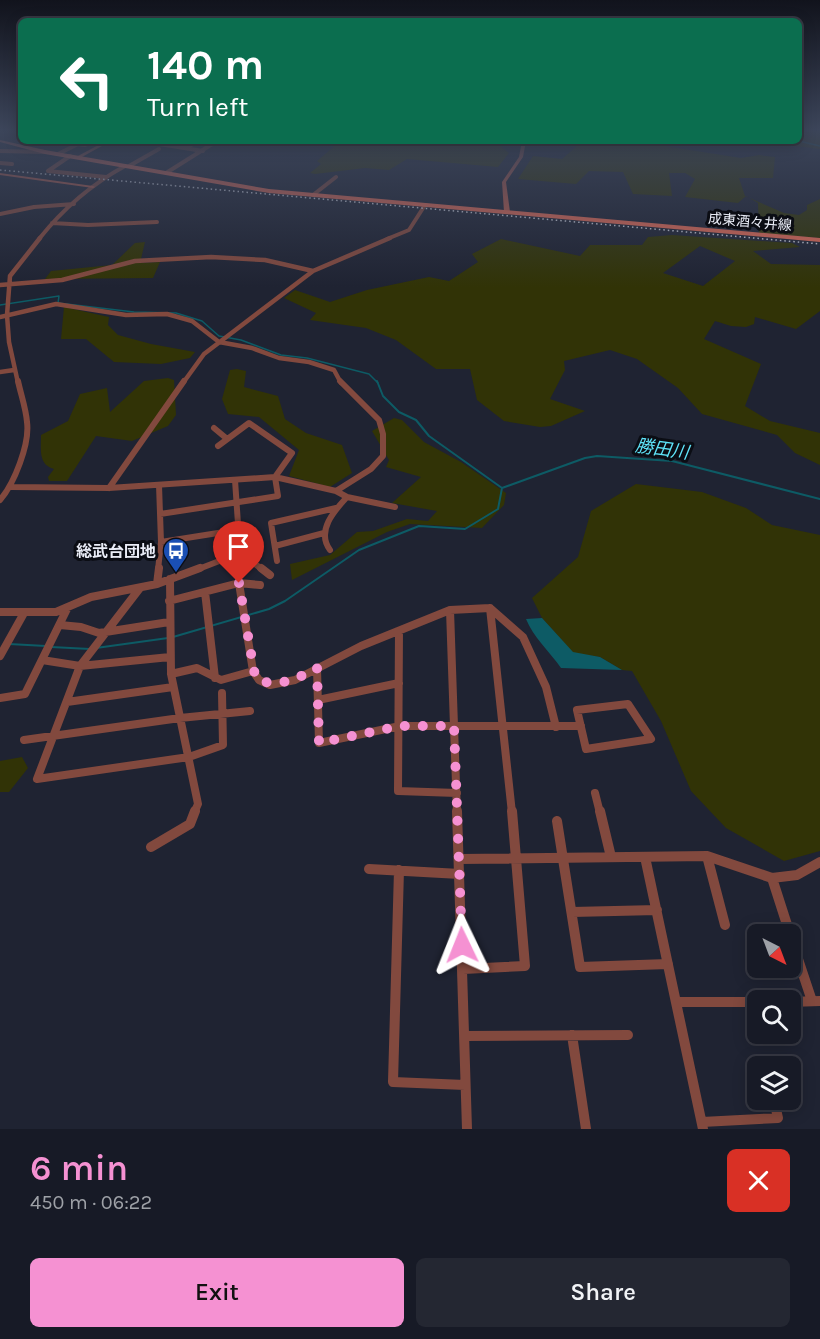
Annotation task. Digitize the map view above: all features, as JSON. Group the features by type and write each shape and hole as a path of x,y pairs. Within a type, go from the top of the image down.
{"main road":[{"name":"成東酒々井線","path":"216,182 313,195 820,240"}],"street":[{"path":"55,182 93,187"},
{"path":"0,500 11,487 20,464 28,426 14,370 7,315 9,284 13,270 52,223 100,182"},
{"path":"313,195 330,182"},
{"path":"504,182 507,212"},
{"path":"0,214 34,207 74,204"},
{"path":"109,488 123,465 173,400 191,369 204,354 313,271 409,230 425,205"},
{"path":"52,223 88,225 157,222"},
{"path":"0,285 63,280 135,261 211,257 265,260 313,271"},
{"path":"0,316 56,304 126,315 167,314 192,321 219,342 252,348 279,358 309,362 334,370 346,392 377,418 384,433 383,456 370,469 336,492"},
{"path":"0,372 14,370"},
{"path":"160,514 278,496 275,477 292,453 249,423 218,446"},
{"path":"214,429 226,438"},
{"path":"11,487 109,488 275,477 336,492 347,497 395,507"},
{"path":"235,480 240,553 270,575"},
{"path":"157,584 161,542 159,485"},
{"path":"330,550 324,533 336,508 347,497"},
{"path":"277,561 271,523 336,508"},
{"path":"161,542 237,530"},
{"path":"275,546 324,533"},
{"path":"0,612 56,612 91,597 157,584 240,553"},
{"path":"151,847 190,824 198,804 171,674 170,579"},
{"path":"169,601 239,583 260,585"},
{"path":"239,583 254,671 258,680 270,685 295,680 361,646 450,610 490,608 522,637 546,687 556,727"},
{"path":"140,588 80,666 37,779 189,757 223,745 222,693"},
{"path":"205,592 215,678"},
{"path":"0,698 25,694 68,608"},
{"path":"463,969 525,966 517,859 490,608"},
{"path":"450,610 467,1129"},
{"path":"0,656 24,613"},
{"path":"60,625 106,632 169,622"},
{"path":"399,631 398,791 457,793"},
{"path":"42,660 80,666 170,657"},
{"path":"171,674 197,668 221,680 254,671"},
{"path":"317,668 319,743 400,726 580,726"},
{"path":"318,700 399,683"},
{"path":"67,702 173,687"},
{"path":"628,704 651,739 586,748 580,726 577,710 628,704"},
{"path":"24,740 180,718 250,711"},
{"path":"596,793 611,857"},
{"path":"557,821 580,967 668,964"},
{"path":"459,859 707,856 772,878 797,875 820,862"},
{"path":"707,856 726,925"},
{"path":"645,857 703,1125 778,1118 776,1110"},
{"path":"369,869 460,874"},
{"path":"399,870 393,1082 465,1085"},
{"path":"772,878 787,924"},
{"path":"572,912 657,910"},
{"path":"801,963 816,1001 801,1002"},
{"path":"676,1002 747,1002"},
{"path":"572,1035 586,1129"},
{"path":"465,1036 628,1035"}],"shaded area":[{"path":"549,182 578,182 576,184"},
{"path":"627,182 670,182 672,196 633,194"},
{"path":"694,182 740,182 746,196 738,203 685,197"},
{"path":"749,198 784,213 799,215 807,210 807,205 820,199 820,238 759,233 758,203"},
{"path":"672,235 792,243 800,247 753,251 771,264 820,265 820,311 796,329 755,317 754,324 746,327 731,326 715,321 704,339 761,364 745,406 770,421 820,433 820,465 795,453 777,435 702,414 678,388 637,359 610,350 564,361 565,370 550,399 585,411 551,426 540,427 504,421 477,400 470,369 436,369 396,340 366,328 310,320 316,313 284,298 295,290 330,302 367,290 429,277 449,281 478,262 472,254 501,239 580,256 590,245 642,245 648,237","holes":["700,246 735,261 703,286 663,273"]},
{"path":"145,242 140,263 160,262 153,278 45,279 51,271 112,265 135,243"},
{"path":"64,307 109,317 108,325 118,335 195,352 190,358 161,364 114,362 86,339 61,339"},
{"path":"230,370 246,371 244,387 278,396 285,419 306,433 342,445 352,473 330,487 289,476 299,450 259,417 228,414 222,399"},
{"path":"168,378 174,380 176,415 168,426 132,441 96,436 67,481 49,481 48,477 54,469 45,464 43,460 41,435 68,421 80,394 107,388 110,412 144,381"},
{"path":"394,418 402,420 424,442 461,462 506,493 504,505 482,528 410,524 387,532 292,580 290,564 330,555 357,532 373,531 407,519 428,521 437,511 392,503 421,477 386,467 389,460 372,431"},
{"path":"636,484 702,492 746,508 772,525 820,535 820,851 784,861 726,828 691,791 661,721 632,671 622,670 600,657 573,653 542,618 532,598 578,557 591,511"},
{"path":"542,618 573,652 600,657 622,670 561,668 537,638 526,619"},
{"path":"22,757 28,768 9,792 0,792 0,761"}],"waterway":[{"path":"0,305 59,296 58,303 134,312 176,313 202,321 219,336 241,340 281,355 307,358 369,374 378,383"},
{"path":"378,383 383,396 399,412 416,420 429,436 502,488"},
{"name":"勝田川","path":"502,488 585,458 597,456 672,461 820,499"},
{"path":"173,637 269,609 285,601 359,550 419,526 465,529 498,509 502,488"},
{"path":"96,648 168,638"},
{"path":"9,644 46,646"},
{"path":"51,647 90,649"}],"railway":[{"path":"130,182 820,244"}],"place":[{"name":"総武台団地","path":"176,574"}],"route":[{"path":"239,583 254,671 258,680 270,685 295,680 317,668 319,743 400,726 454,726 462,945"}]}
